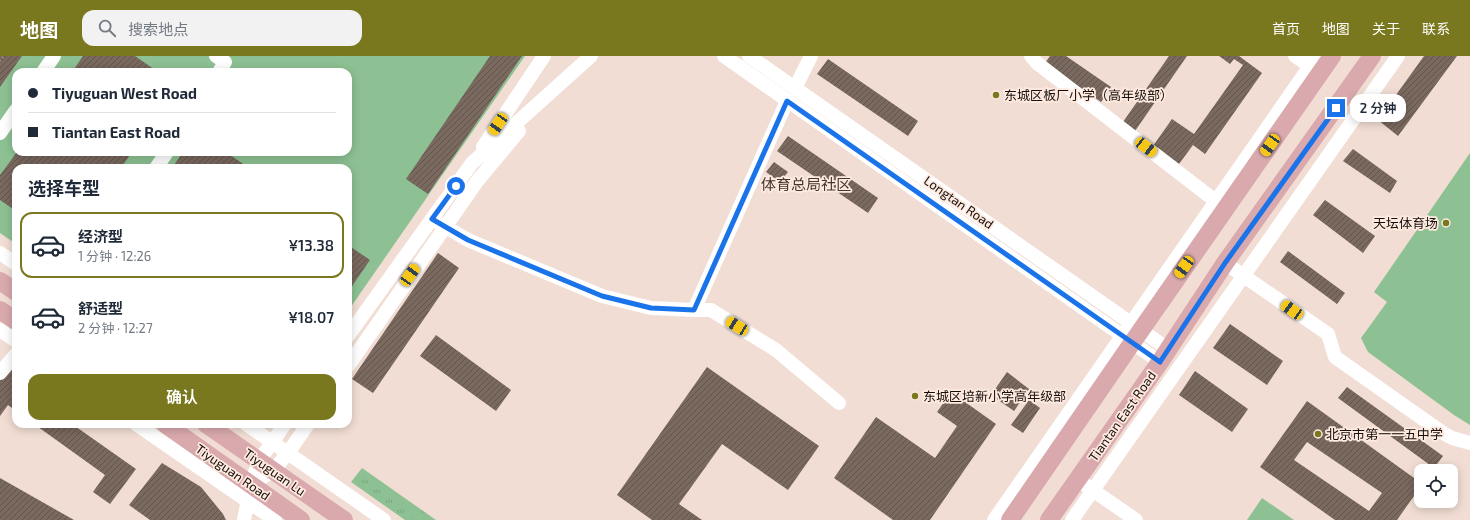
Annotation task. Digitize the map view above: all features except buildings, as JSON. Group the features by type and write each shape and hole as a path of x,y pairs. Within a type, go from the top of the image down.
{"main road":[{"path":"1010,520 1131,333 1221,205 1332,56"},
{"name":"Tiantan East Road","path":"1049,520 1164,355 1225,263 1372,56"},
{"path":"0,281 12,289"},
{"path":"0,310 12,318"},
{"name":"Tiyuguan Road","path":"170,428 249,493 301,520"},
{"name":"Tiyuguan Lu","path":"212,428 344,520"}],"street":[{"path":"46,68 54,56"},
{"path":"216,56 225,62 221,68"},
{"path":"352,360 438,223 472,163 544,56"},
{"path":"472,163 592,56"},
{"name":"Longtan Road","path":"724,56 787,101 1164,355"},
{"name":"Longtan Road","path":"749,56 1131,333"},
{"path":"795,88 811,56"},
{"path":"1031,56 1037,63 1221,205 1313,61 1295,56"},
{"path":"1072,520 1398,56"},
{"path":"352,331 438,223 478,180 553,92"},
{"path":"694,310 787,101"},
{"path":"0,133 12,116"},
{"path":"438,223 468,240 602,296 651,308 711,310 776,350 839,403"},
{"path":"0,253 12,261"},
{"path":"1225,263 1328,334 1335,357 1443,433 1452,438 1470,443"},
{"path":"0,330 12,338"},
{"path":"994,520 1131,333"},
{"path":"0,373 12,359"},
{"path":"143,428 249,493 275,520"},
{"path":"252,428 384,520"},
{"path":"244,520 249,493 266,466 272,442 282,428"},
{"path":"266,466 288,453 305,428"},
{"path":"1078,480 1136,520"}],"path":[{"path":"0,61 4,56"}],"green space":[{"path":"0,56 525,56 352,305 352,164 12,164 12,241 0,233"},
{"name":"天坛体育场","path":"1470,153 1470,425 1368,352 1361,338 1387,302 1374,292"},
{"path":"362,468 436,520 405,520 351,482"},
{"path":"1262,498 1294,520 1247,520"}],"place":[{"name":"东城区板厂小学（高年级部）","path":"996,95"},
{"name":"天坛体育场","path":"1446,223"},
{"name":"东城区培新小学高年级部","path":"915,396"},
{"name":"北京市第一一五中学","path":"1318,434"}],"district":[{"name":"体育总局社区","path":"806,184"}],"route":[{"path":"456,186 432,219 468,240 602,296 651,308 694,310 787,101 1160,362 1225,263 1336,108"}]}
